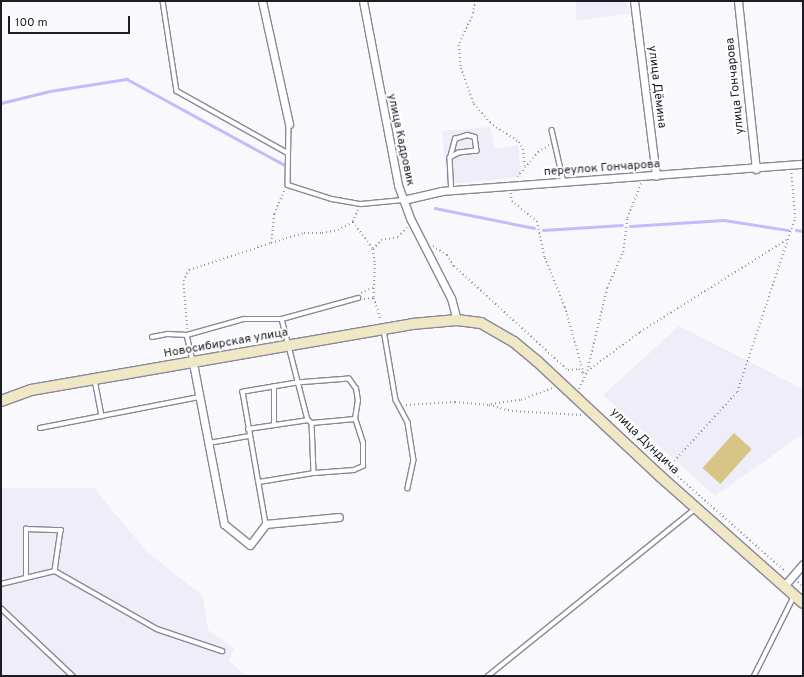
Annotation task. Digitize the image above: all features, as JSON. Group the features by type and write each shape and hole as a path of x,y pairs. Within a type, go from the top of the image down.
{"main road":[{"name":"Новосибирская улица","path":"1,402 24,391 384,329 457,320"},
{"name":"улица Дундича","path":"457,320 481,323 499,332 563,384 579,393 660,476 803,603"}],"street":[{"path":"262,1 289,124"},
{"name":"улица Кадровик","path":"363,1 392,162 403,200 411,220 451,298 457,320"},
{"name":"улица Дёмина","path":"634,1 656,176"},
{"name":"улица Гончарова","path":"738,1 756,169"},
{"name":"переулок Гончарова","path":"403,200 452,191 756,169 803,164"},
{"path":"193,363 224,524 250,545 266,524 339,517"},
{"path":"784,586 803,564"}],"lane":[{"path":"163,1 177,90 288,154"},
{"path":"289,124 288,185 332,199 361,204 403,200"},
{"path":"552,130 564,183"},
{"path":"450,158 459,154 478,151 475,137 467,135 455,139 450,158 452,191"},
{"path":"152,337 168,334 187,335 231,321 282,319 358,298"},
{"path":"282,319 290,346 297,383 308,420 312,423 355,419"},
{"path":"384,329 399,406 408,423 414,460 408,488"},
{"path":"187,335 193,363"},
{"path":"259,482 314,473 354,470 363,466 363,443 355,419 358,402 356,389 349,378 297,383 243,392 249,436 266,524"},
{"path":"95,379 102,416"},
{"path":"274,387 274,425"},
{"path":"40,428 200,397"},
{"path":"248,429 308,420"},
{"path":"312,423 314,473"},
{"path":"209,443 249,436"},
{"path":"488,676 696,508"},
{"path":"26,578 26,529 61,530 55,571"},
{"path":"1,584 55,571 158,629 222,651"},
{"path":"754,676 794,596"},
{"path":"1,608 73,676"}],"path":[{"path":"476,1 472,17 459,45 461,68 474,104 493,125 519,142 523,149 525,166"},
{"path":"554,142 538,152 525,166 511,186 512,201 537,221 545,258 565,307 584,374 584,382 579,393"},
{"path":"660,476 737,392 795,218 790,166"},
{"path":"587,371 607,288 623,252 628,218 644,177"},
{"path":"271,243 274,214 279,197 288,185"},
{"path":"187,335 183,281 189,270 304,233 322,233 338,230 353,222 361,204"},
{"path":"372,249 382,240 401,235 411,220"},
{"path":"353,222 372,249 375,264 374,298 384,329"},
{"path":"584,374 640,332 787,240"},
{"path":"423,243 447,255 454,266 568,370 579,369 584,374"},
{"path":"358,298 365,290 374,286"},
{"path":"358,298 374,298"},
{"path":"489,405 521,400 563,384"},
{"path":"399,406 455,402 489,405 512,411 588,415"},
{"path":"629,434 803,587"}],"shaded area":[{"path":"576,1 627,1 630,13 576,21"},
{"path":"490,127 495,149 518,145 522,177 447,184 442,131"},
{"path":"679,326 803,389 803,434 715,496 603,395"},
{"path":"734,433 752,449 720,484 703,468"},
{"path":"1,488 94,488 147,552 203,596 208,630 234,649 229,661 247,676 1,676"}],"waterway":[{"path":"1,103 50,91 127,79 283,164"},
{"path":"435,208 534,228"},
{"path":"630,226 724,220 788,230"},
{"path":"543,230 622,225"},
{"path":"796,230 803,231"}]}
